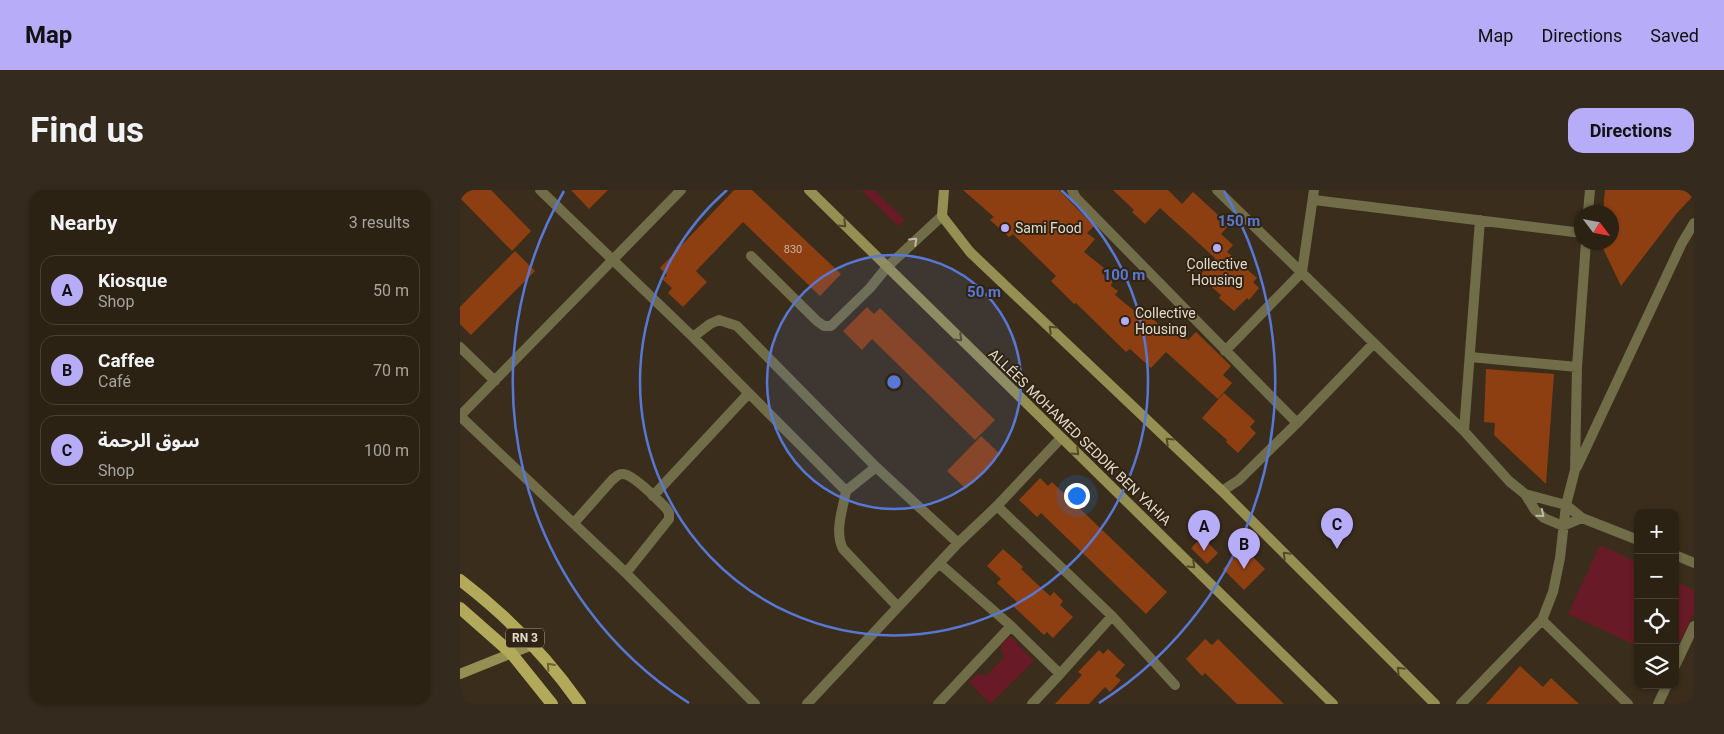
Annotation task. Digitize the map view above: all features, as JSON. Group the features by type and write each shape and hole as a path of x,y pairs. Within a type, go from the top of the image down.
{"main road":[{"name":"RN 3","path":"460,580 515,626 566,683 580,704"},
{"name":"RN 3","path":"460,608 511,653 552,704"}],"street":[{"path":"540,190 693,337 846,491"},
{"path":"681,190 460,416 626,573 755,704"},
{"name":"ALLÉES MOHAMED SEDDIK BEN YAHIA","path":"809,190 1333,704"},
{"path":"944,190 942,216 970,252 1222,490 1435,704"},
{"path":"1072,190 1076,198 1298,423"},
{"path":"1218,190 1464,431 1509,481 1525,494 1535,510 1544,518 1564,526 1582,518"},
{"path":"1589,205 1590,190"},
{"path":"1225,351 1302,272 1314,195 1574,232"},
{"path":"751,256 817,321 831,326 863,295 887,267 942,216"},
{"path":"1464,431 1480,220"},
{"path":"1461,704 1542,620 1553,592 1566,505 1575,470 1682,243 1694,223"},
{"path":"1575,470 1577,367 1585,250"},
{"path":"693,337 710,324 719,320 737,326 876,467 958,544"},
{"path":"1222,490 1239,480 1298,423 1374,343"},
{"path":"460,347 495,381"},
{"path":"1470,357 1577,367"},
{"path":"653,496 748,394"},
{"path":"807,704 939,563 997,506 1061,438"},
{"path":"876,467 846,491 838,536 842,549 898,607"},
{"path":"574,523 612,480 624,474 632,477 666,508 669,513 669,519 626,573"},
{"path":"1525,494 1566,505 1582,518 1634,538"},
{"path":"997,506 1112,616 1175,685"},
{"path":"1679,557 1694,563"},
{"path":"939,563 1011,626 1060,674"},
{"path":"1032,704 1112,616"},
{"path":"1542,620 1628,704"},
{"path":"938,704 1011,626"},
{"path":"1679,658 1694,626"},
{"path":"460,674 532,645"},
{"path":"1658,704 1665,689"},
{"path":"945,696 953,704"}],"shaded area":[{"path":"861,190 874,190 905,220 898,226"},
{"path":"1600,545 1634,561 1634,644 1568,614"},
{"path":"1679,583 1694,590 1694,613 1679,644"},
{"path":"1010,636 1034,661 990,704 969,682 978,674 986,676 1004,657 1000,646"}],"building":[{"path":"460,190 491,190 531,231 512,251 460,198"},
{"path":"571,190 608,190 589,209"},
{"path":"734,190 752,190 841,274 820,296 743,222 696,271 707,282 683,307 668,293 672,288 662,279 667,275 660,268"},
{"name":"Collective Housing","path":"963,190 1059,190 1094,226 1087,233 1095,239 1084,252 1114,276 1111,286 1118,291 1115,295 1138,314 1142,310 1170,334 1175,329 1188,340 1196,332 1231,366 1223,375 1232,383 1218,399 1166,352 1151,368 1130,349 1126,352 1051,281 1056,276 1013,234 1009,237 990,220 994,217"},
{"name":"ِCollective Housing","path":"1113,190 1168,190 1182,204 1193,192 1229,225 1221,234 1233,245 1227,252 1257,278 1253,282 1259,288 1249,300 1247,298 1234,311 1219,298 1221,295 1199,276 1215,258 1160,208 1145,224 1132,212 1134,210"},
{"path":"1605,190 1694,190 1694,195 1677,213 1621,286 1604,250 1619,250 1619,205 1604,205"},
{"path":"515,251 535,271 471,335 460,324 460,307"},
{"path":"867,307 874,314 880,308 995,420 975,440 872,339 862,350 843,331"},
{"path":"1486,369 1554,374 1546,484 1494,435 1495,423 1484,422"},
{"path":"1224,393 1255,421 1250,427 1256,433 1238,453 1226,442 1227,440 1202,418"},
{"path":"981,436 1000,454 966,489 947,471"},
{"path":"1040,478 1048,486 1052,482 1167,592 1146,614 1041,513 1037,517 1019,500"},
{"path":"1202,537 1218,553 1207,564 1191,548"},
{"path":"1244,548 1265,569 1244,590 1223,569"},
{"path":"1003,549 1050,596 1054,592 1063,601 1060,605 1073,617 1053,638 1047,632 1044,635 1013,606 1017,602 997,583 1001,579 987,566"},
{"path":"1205,639 1212,645 1218,639 1284,704 1237,704 1205,673 1202,676 1186,659"},
{"path":"1108,649 1125,665 1115,676 1121,680 1110,692 1105,687 1089,704 1055,704 1082,675 1078,672 1099,650 1103,654"},
{"path":"1520,666 1543,687 1551,678 1579,704 1486,704"}],"place":[{"name":"Sami Food","path":"1005,228"},
{"name":"ِCollective Housing","path":"1217,248"},
{"name":"Collective Housing","path":"1125,321"},
{"name":"سوق الرحمة","path":"1337,549"},
{"name":"Kiosque","path":"1204,551"},
{"name":"Caffee","path":"1244,569"}]}
